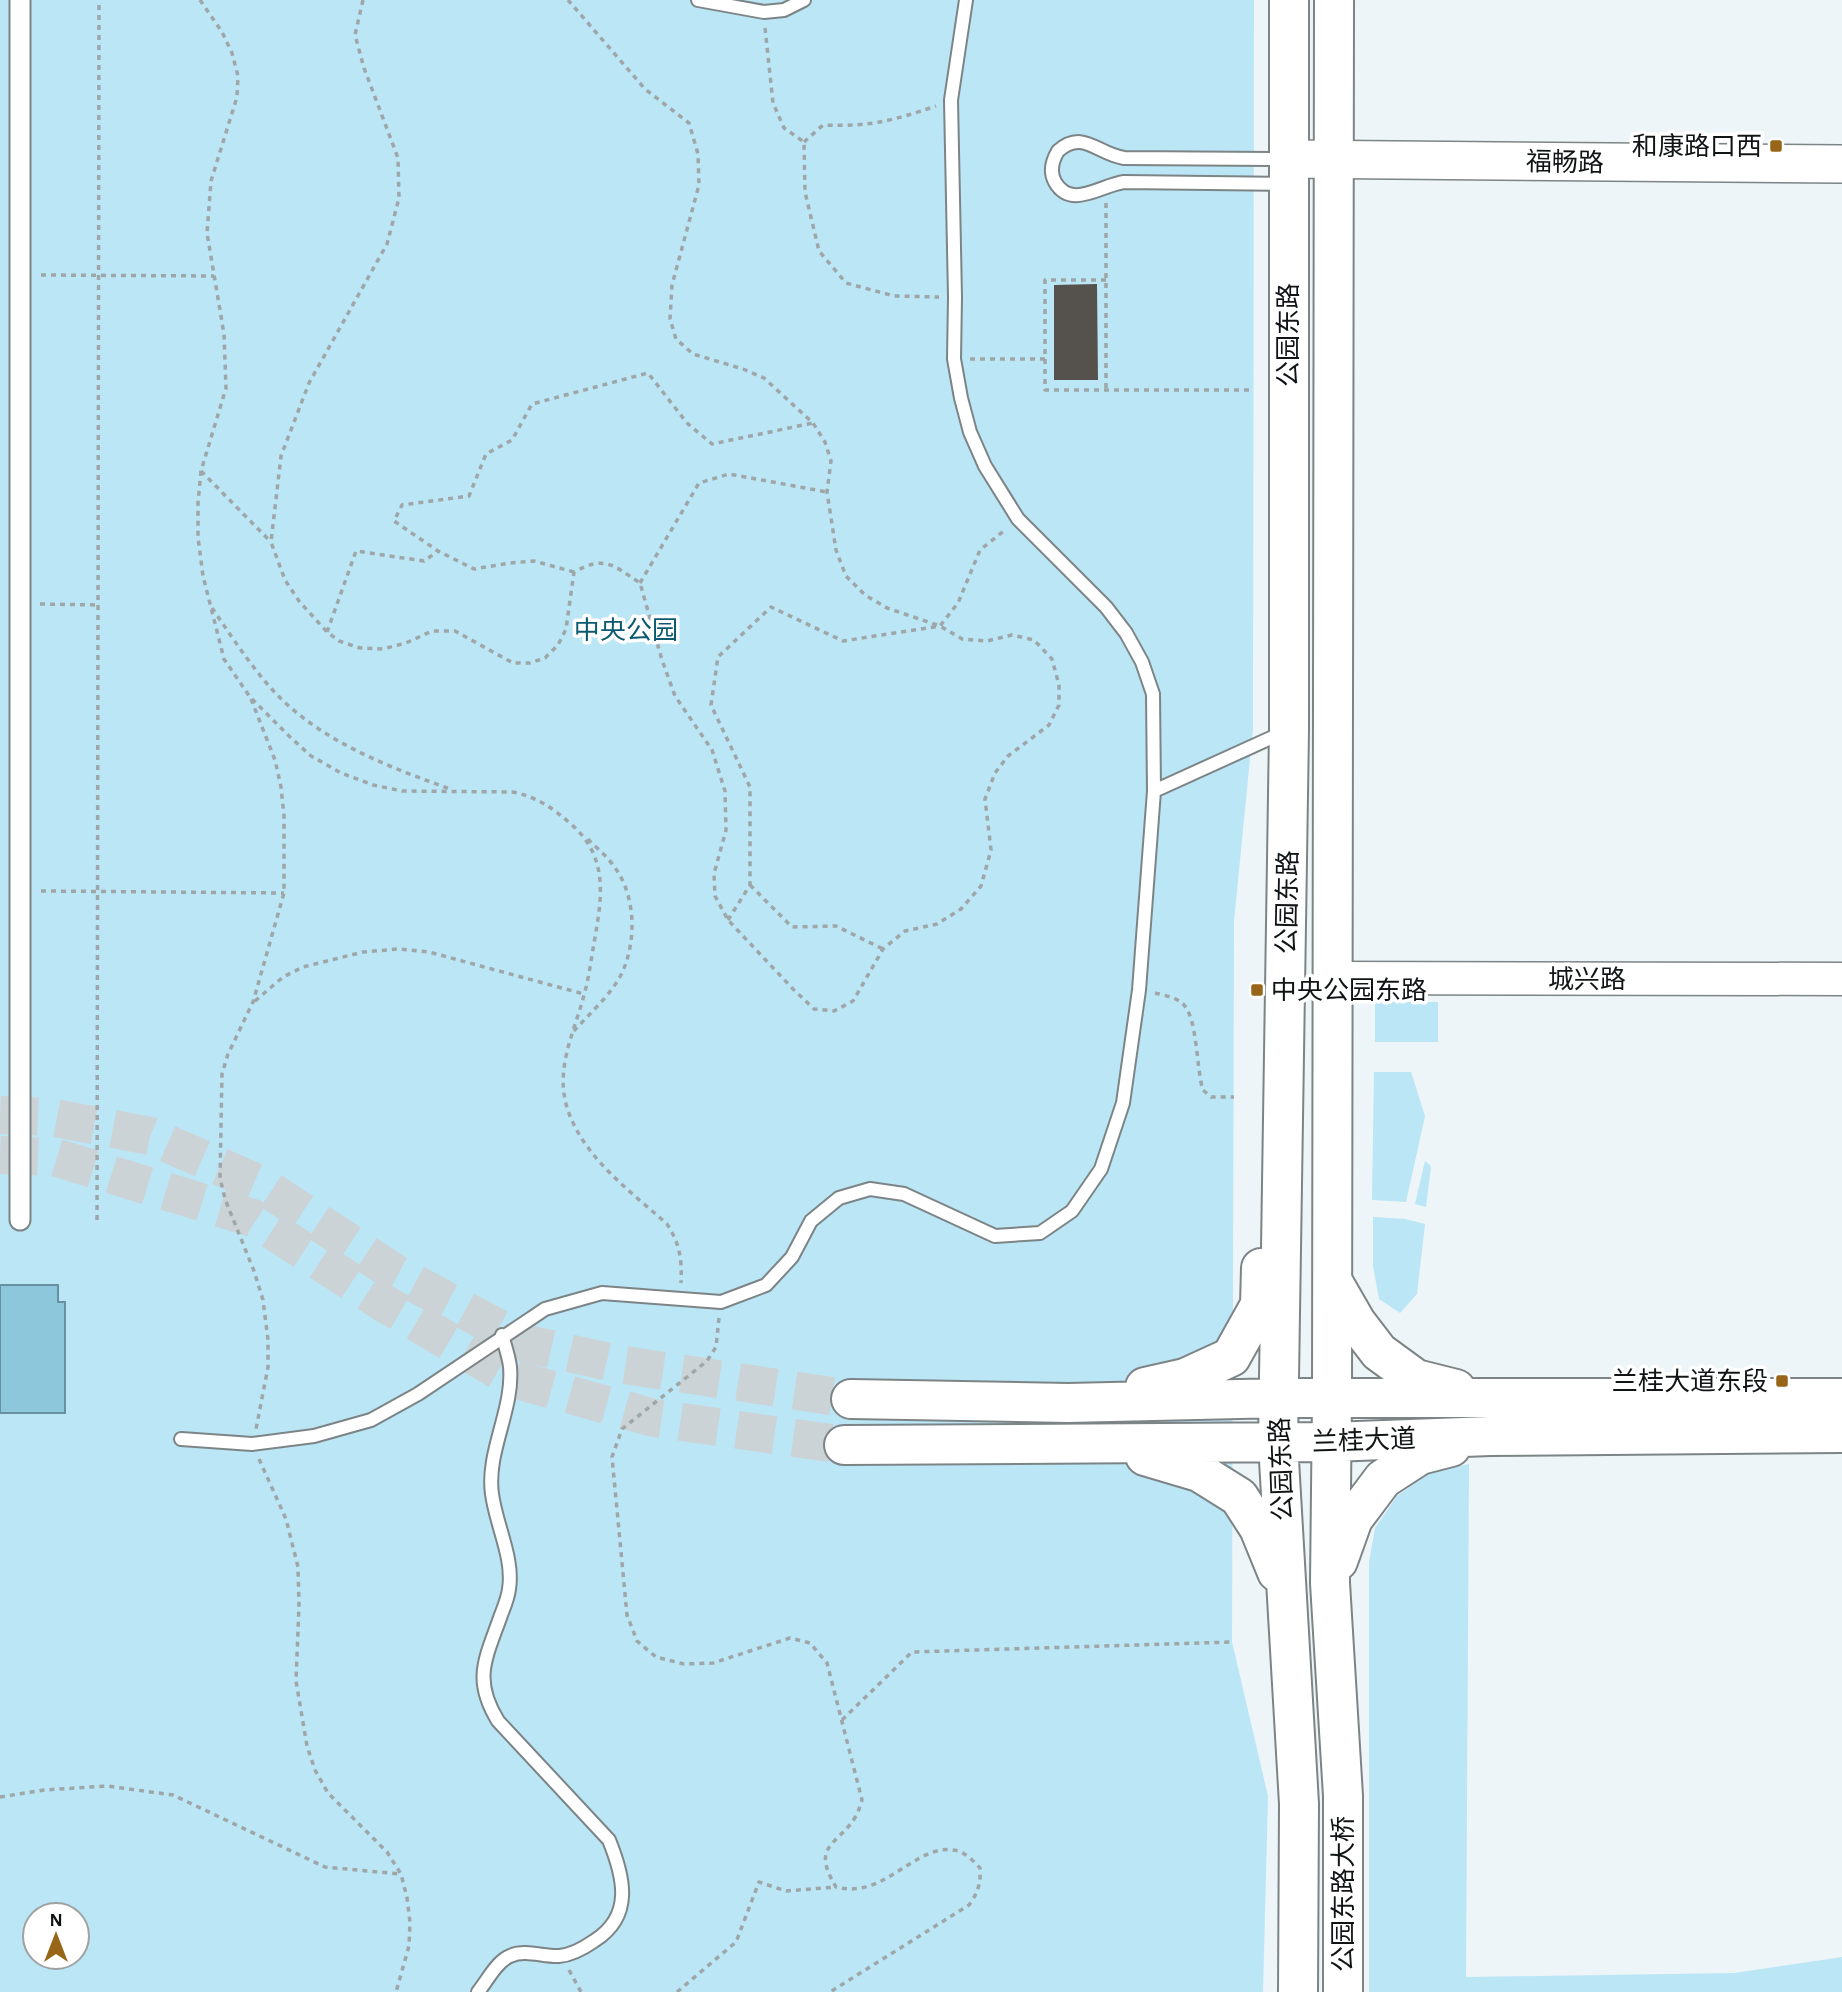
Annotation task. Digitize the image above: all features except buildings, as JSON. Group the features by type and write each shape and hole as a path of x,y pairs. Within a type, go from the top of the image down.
{"main road":[{"name":"公园东路","path":"1289,0 1289,730 1278,1443 1298,1804"},
{"name":"公园东路","path":"1334,0 1330,1583 1343,1796"},
{"name":"福畅路","path":"1288,172 1842,164"},
{"name":"福畅路","path":"1333,172 1842,188"},
{"path":"1068,1403 1185,1378 1231,1357 1260,1305 1265,1164 1284,1108"},
{"path":"1332,1279 1356,1322 1379,1352 1416,1379 1493,1418"},
{"name":"兰桂大道","path":"844,1445 1331,1442 1493,1418 1842,1398"},
{"name":"兰桂大道","path":"851,1399 1068,1403 1332,1399 1493,1418 1842,1433"},
{"path":"1330,1583 1353,1519 1383,1479 1420,1455 1493,1418"},
{"path":"1106,1444 1199,1472 1239,1497 1259,1528 1273,1558 1289,1609"},
{"name":"公园东路大桥","path":"1343,1796 1343,1992"},
{"name":"公园东路大桥","path":"1298,1804 1298,1992"}],"street":[{"path":"20,0 20,1220"},
{"name":"城兴路","path":"1332,978 1842,979"}],"lane":[{"path":"698,0 764,12 784,10 804,0"},
{"path":"181,1439 252,1444 314,1436 371,1420 418,1394 545,1308 602,1293 721,1302 765,1285 792,1257 811,1220 839,1198 870,1189 904,1194 995,1236 1040,1233 1072,1211 1101,1169 1123,1103 1139,990 1154,791 1153,694 1142,662 1126,633 1106,607 1018,519 985,466 970,432 954,359 951,100 965,0"},
{"path":"1074,142 1083,142 1111,156 1124,158 1288,172 1125,182 1081,196 1064,192 1053,178 1051,169 1058,151 1074,142"},
{"path":"1154,791 1289,730"},
{"path":"478,1992 501,1962 511,1955 561,1956 585,1947 603,1936 622,1907 624,1891 616,1856 609,1840 498,1721 487,1703 483,1685 484,1665 509,1591 510,1574 491,1492 492,1472 509,1385 510,1367 502,1335"}],"path":[{"path":"97,1220 99,0"},
{"path":"200,0 222,32 232,52 238,76 237,96 211,181 207,233 223,334 226,388 201,471 198,537 209,604 223,659 250,697 311,756 341,773 373,785 402,791 513,792 530,796 551,807 614,866 625,886 631,907 632,930 621,974 572,1033"},
{"path":"271,542 281,456 309,383 387,244 399,198 398,158 364,68 355,35 363,0"},
{"path":"568,0 645,89 689,123 698,154 699,185 672,285 670,319 676,339 693,354 764,378 813,423 825,442 831,461 827,492 836,550 846,576 865,595 887,608 940,626 962,639 987,642 1012,635 1034,640 1052,659 1059,685 1059,705 1049,724 1008,756 995,774 985,799 991,850 981,886 961,909 937,924 905,931 883,949 853,1000 834,1011 814,1009 728,920 715,895 714,874 726,830 725,791 712,750 675,696 640,583 610,563 592,562 574,572 534,561 474,569 438,551 394,521 402,505 470,496 486,454 512,440 532,404 649,373 687,423 712,444 813,423"},
{"path":"764,12 773,103 784,128 804,142"},
{"path":"951,100 891,121 853,126 822,125 804,142 804,192 819,251 846,283 894,296 955,297"},
{"path":"1106,186 1106,390"},
{"path":"20,275 214,276"},
{"path":"1106,280 1045,280 1045,390 1254,390"},
{"path":"954,359 1045,359"},
{"path":"201,471 271,542 285,580 299,601 327,632 339,641 360,648 383,649 406,643 432,631 455,631 513,663 530,663 545,658 558,645 566,629 574,572"},
{"path":"640,583 699,483 729,474 827,492"},
{"path":"728,920 750,885 750,787 711,705 718,657 771,607 843,641 940,626 958,603 980,550 1018,519"},
{"path":"327,632 356,551 424,561 438,551"},
{"path":"20,604 98,605"},
{"path":"209,604 270,688 302,717 370,758 452,790"},
{"path":"250,697 275,760 281,787 284,816 284,893 253,1002 222,1074 220,1178 225,1199 263,1300 268,1367 252,1444 286,1519 298,1567 296,1681 307,1746 315,1770 328,1793 387,1852 401,1874 410,1922 409,1946 396,1992"},
{"path":"585,837 599,869 602,899 584,994 566,1052 565,1100 573,1125 585,1146 667,1224 676,1238 682,1255 680,1299"},
{"path":"750,885 792,927 835,926 883,949"},
{"path":"20,891 284,893"},
{"path":"253,1002 283,978 303,967 363,952 398,949 429,952 584,994"},
{"path":"1139,990 1169,996 1182,1003 1190,1014 1203,1090 1211,1097 1234,1097"},
{"path":"721,1302 716,1347 707,1361 622,1429 612,1457 627,1615 637,1641 656,1657 684,1664 713,1663 790,1638 810,1643 827,1663 862,1800 856,1816 832,1840 826,1856 826,1871 835,1887"},
{"path":"842,1720 912,1652 1232,1642"},
{"path":"0,1797 44,1790 107,1786 173,1795 324,1867 401,1874"},
{"path":"677,1992 736,1942 759,1882 786,1891 835,1887 850,1891 868,1888 936,1851 954,1850 969,1857 981,1868 977,1895 969,1905 830,1992"},
{"path":"561,1956 581,1992"}],"green space":[{"name":"中央公园","path":"0,0 1254,0 1253,728 1234,921 1232,1642 1268,1796 1263,1992 0,1992"},
{"path":"1375,1002 1438,1002 1438,1042 1375,1042"},
{"path":"1374,1072 1411,1072 1425,1116 1406,1202 1372,1200"},
{"path":"1425,1161 1431,1166 1426,1207 1415,1204"},
{"path":"1373,1217 1405,1219 1425,1224 1417,1294 1400,1313 1379,1299 1373,1266"},
{"path":"1469,1464 1466,1977 1734,1973 1842,1957 1842,1992 1369,1992 1369,1562 1375,1528 1397,1496 1431,1472"}],"shaded area":[{"path":"0,1285 58,1285 58,1302 65,1302 65,1413 0,1413"}],"tunnel":[{"path":"0,1115 50,1117 150,1136 262,1185 395,1273 528,1344 618,1364 851,1399"},
{"path":"0,1155 54,1157 253,1218 387,1305 513,1379 654,1418 844,1445"}],"place":[{"name":"和康路口西","path":"1776,146"},
{"name":"中央公园东路","path":"1257,990"},
{"name":"兰桂大道东段","path":"1782,1381"}]}
